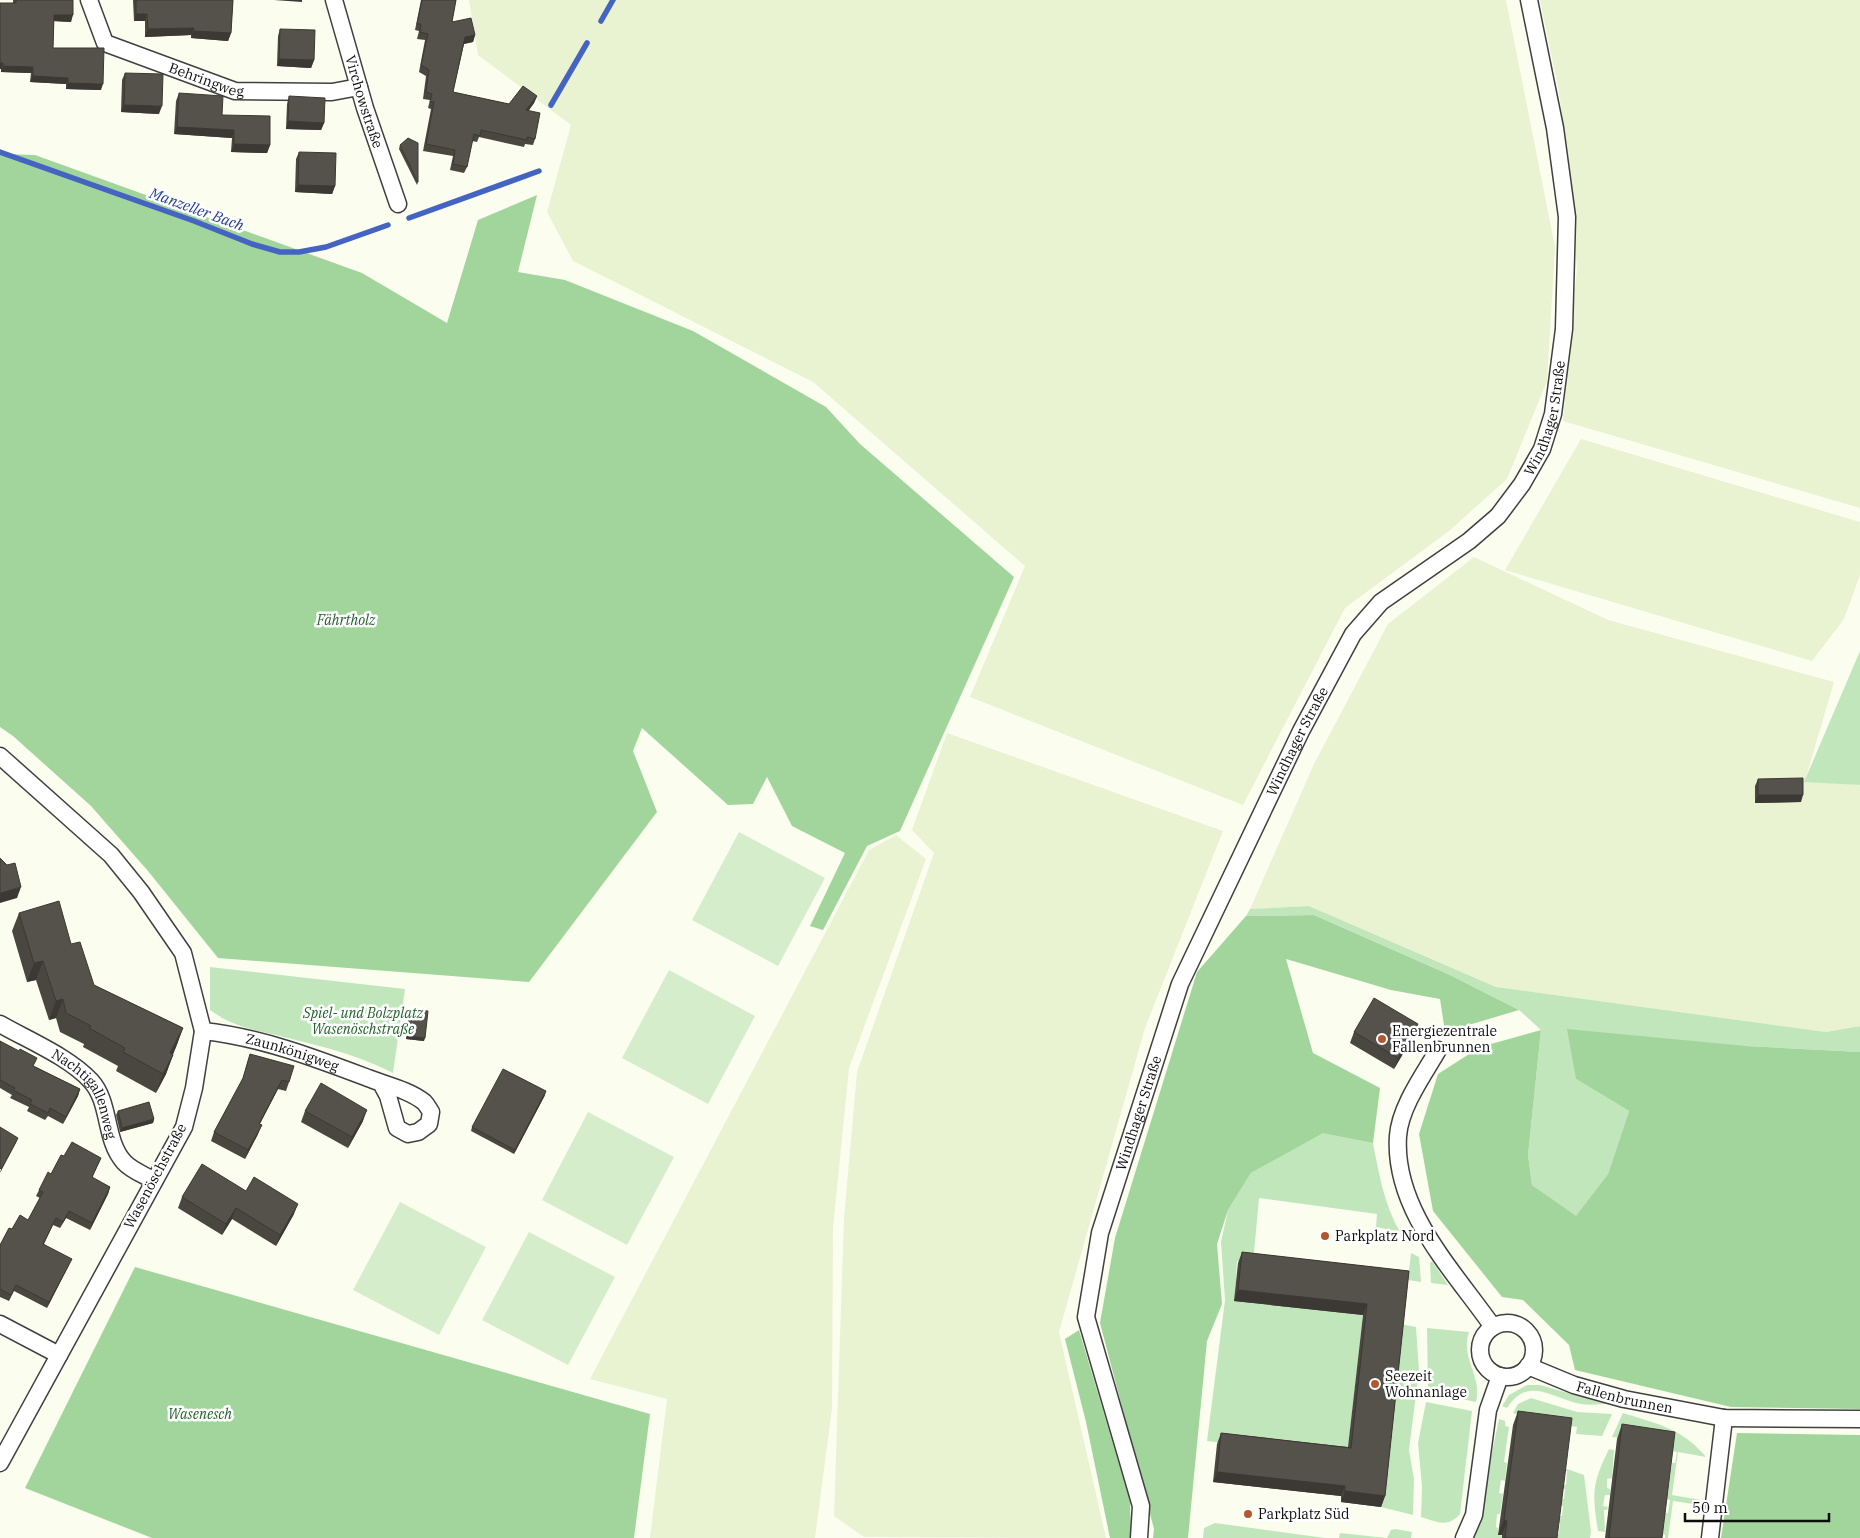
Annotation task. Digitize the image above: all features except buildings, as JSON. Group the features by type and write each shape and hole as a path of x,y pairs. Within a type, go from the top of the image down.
{"street":[{"name":"Behringweg","path":"90,0 104,43 235,91 332,92 359,87"},
{"name":"Virchowstraße","path":"334,0 359,87 398,204"},
{"name":"Windhager Straße","path":"1140,1538 1141,1506 1086,1317 1100,1233 1180,984 1301,731 1353,634 1381,602 1469,541 1498,516 1522,484 1542,449 1553,414 1564,329 1567,217 1555,128 1529,0"},
{"name":"Wasenöschstraße","path":"0,756 111,855 140,892 183,954 203,1031 194,1088 184,1127 153,1180 0,1462"},
{"name":"Nachtigallenweg","path":"0,1024 73,1065 92,1082 103,1105 115,1151 125,1164 153,1180"},
{"name":"Zaunkönigweg","path":"203,1031 230,1034 307,1056 381,1083"},
{"path":"1438,1050 1409,1101 1398,1135 1402,1180 1424,1232 1493,1327"},
{"path":"1502,1323 1513,1324 1523,1328 1530,1336 1533,1346 1533,1357 1528,1366 1515,1375 1500,1376 1490,1372 1483,1364 1480,1354 1480,1343 1485,1334 1493,1327 1502,1323"},
{"path":"0,1324 59,1355"},
{"name":"Fallenbrunnen","path":"1528,1366 1574,1385 1624,1399 1724,1418 1860,1419"},
{"path":"1464,1538 1474,1515 1488,1410 1500,1376"},
{"path":"1710,1538 1724,1418"}],"green space":[{"path":"469,0 1506,0 1555,247 1547,381 1507,479 1449,531 1345,608 1243,805 970,697 1025,566 813,382 573,261 547,212 571,125 478,55"},
{"path":"1540,0 1860,0 1860,508 1563,421 1577,269 1569,160 1558,87"},
{"name":"Fährtholz","path":"0,154 35,155 362,273 447,323 478,220 537,195 518,272 565,280 693,331 826,407 860,444 1014,577 900,831 867,846 823,930 810,926 845,853 792,826 767,777 753,804 728,805 642,728 633,751 657,812 529,982 218,958 148,871 91,806 13,736 0,727"},
{"path":"1581,439 1860,522 1860,575 1844,619 1812,661 1505,570"},
{"path":"1474,557 1608,620 1834,682 1805,781 1860,785 1860,1026 1826,1032 1496,987 1309,906 1250,909 1314,764 1388,624"},
{"path":"1860,651 1860,785 1804,782"},
{"path":"947,733 1223,831 1145,1028 1059,1332 1106,1538 864,1537 834,1516 844,1218 857,1072 934,853 912,830"},
{"path":"739,832 825,878 778,966 692,920"},
{"path":"896,835 926,859 849,1068 833,1228 832,1408 815,1538 650,1538 667,1399 590,1379 869,850"},
{"path":"1309,906 1496,987 1826,1032 1860,1026 1860,1052 1746,1046 1576,1079 1629,1111 1608,1174 1576,1217 1532,1185 1528,1155 1541,1030 1519,1010 1450,975 1314,915 1246,916 1250,909"},
{"path":"1314,915 1450,975 1519,1010 1445,1032 1440,999 1391,990 1286,959 1313,1053 1380,1088 1373,1143 1323,1133 1251,1173 1228,1210 1217,1244 1222,1304 1207,1341 1188,1538 1153,1538 1154,1529 1100,1323 1115,1238 1197,972 1246,916"},
{"name":"Spiel- und Bolzplatz Wasenöschstraße","path":"210,967 405,989 393,1073 342,1052 248,1028 220,1016 210,1010"},
{"path":"669,970 755,1016 708,1104 622,1058"},
{"path":"1567,1029 1746,1046 1860,1052 1860,1409 1731,1407 1575,1370 1569,1345 1523,1300 1502,1297 1433,1211 1419,1134 1438,1074 1480,1047 1541,1030 1528,1155 1532,1185 1576,1216 1608,1174 1629,1111 1576,1079"},
{"path":"588,1112 674,1157 627,1245 542,1200"},
{"path":"1323,1132 1373,1143 1386,1200 1400,1232 1376,1227 1377,1214 1259,1198 1253,1264 1237,1261 1235,1301 1363,1315 1347,1458 1207,1441 1225,1300 1221,1242 1228,1210 1251,1173"},
{"path":"400,1202 486,1247 439,1335 353,1290"},
{"path":"529,1232 615,1277 568,1365 482,1320"},
{"path":"1411,1253 1419,1257 1421,1282 1408,1280"},
{"path":"1432,1261 1448,1285 1431,1283 1430,1263"},
{"name":"Wasenesch","path":"135,1267 650,1414 634,1538 152,1538 25,1488"},
{"path":"1400,1324 1416,1327 1419,1371 1409,1450 1414,1479 1413,1515 1381,1507"},
{"path":"1427,1328 1469,1332 1467,1350 1477,1384 1476,1402 1433,1393 1428,1390"},
{"path":"1079,1330 1130,1501 1131,1538 1110,1538 1086,1422 1065,1339"},
{"path":"1527,1385 1540,1385 1607,1404 1580,1404 1548,1393 1531,1391 1522,1393 1507,1408 1502,1406 1509,1395"},
{"path":"1531,1398 1577,1412 1612,1414 1602,1436 1576,1434 1577,1427 1532,1421 1513,1413 1518,1404"},
{"path":"1426,1402 1472,1411 1460,1514 1451,1521 1442,1523 1421,1517 1422,1487 1418,1443"},
{"path":"1623,1413 1658,1424 1678,1433 1688,1439 1706,1457 1678,1452 1672,1495 1701,1500 1700,1505 1673,1501 1668,1538 1665,1538 1665,1535 1662,1534 1664,1513 1668,1513 1670,1500 1665,1499 1666,1494 1668,1494 1672,1463 1675,1463 1677,1452 1671,1451 1671,1444 1612,1437"},
{"path":"1499,1419 1505,1421 1505,1426 1509,1427 1504,1462 1507,1463 1505,1481 1501,1480 1499,1493 1503,1494 1500,1514 1497,1514 1496,1527 1498,1528 1498,1535 1522,1538 1474,1538"},
{"path":"1737,1433 1860,1435 1860,1538 1721,1538"},
{"path":"1609,1449 1614,1450 1612,1478 1607,1479 1607,1488 1610,1489 1610,1495 1605,1495 1603,1506 1608,1507 1607,1510 1604,1510 1605,1532 1598,1531 1594,1498 1596,1480"},
{"path":"1564,1468 1584,1475 1591,1531 1590,1538 1555,1538 1555,1534 1559,1534 1560,1523 1556,1523 1558,1516 1562,1516 1563,1506 1559,1505 1560,1499 1564,1499 1565,1489 1560,1487 1561,1484 1566,1485 1567,1471 1563,1470"},
{"path":"1215,1523 1325,1538 1203,1538 1204,1528"},
{"path":"1395,1529 1412,1532 1411,1538 1387,1538 1391,1530"},
{"path":"1340,1533 1387,1538 1339,1538"}],"waterway":[{"name":"Manzeller Bach","path":"601,21 613,0"},
{"name":"Manzeller Bach","path":"551,105 587,43"},
{"name":"Manzeller Bach","path":"0,152 194,221 252,244 280,252 299,252 326,247 388,225"},
{"name":"Manzeller Bach","path":"409,218 539,171"}],"place":[{"name":"Energiezentrale Fallenbrunnen","path":"1382,1039"},
{"name":"Parkplatz Nord","path":"1325,1236"},
{"name":"Seezeit Wohnanlage","path":"1375,1384"},
{"name":"Parkplatz Süd","path":"1248,1514"}]}
